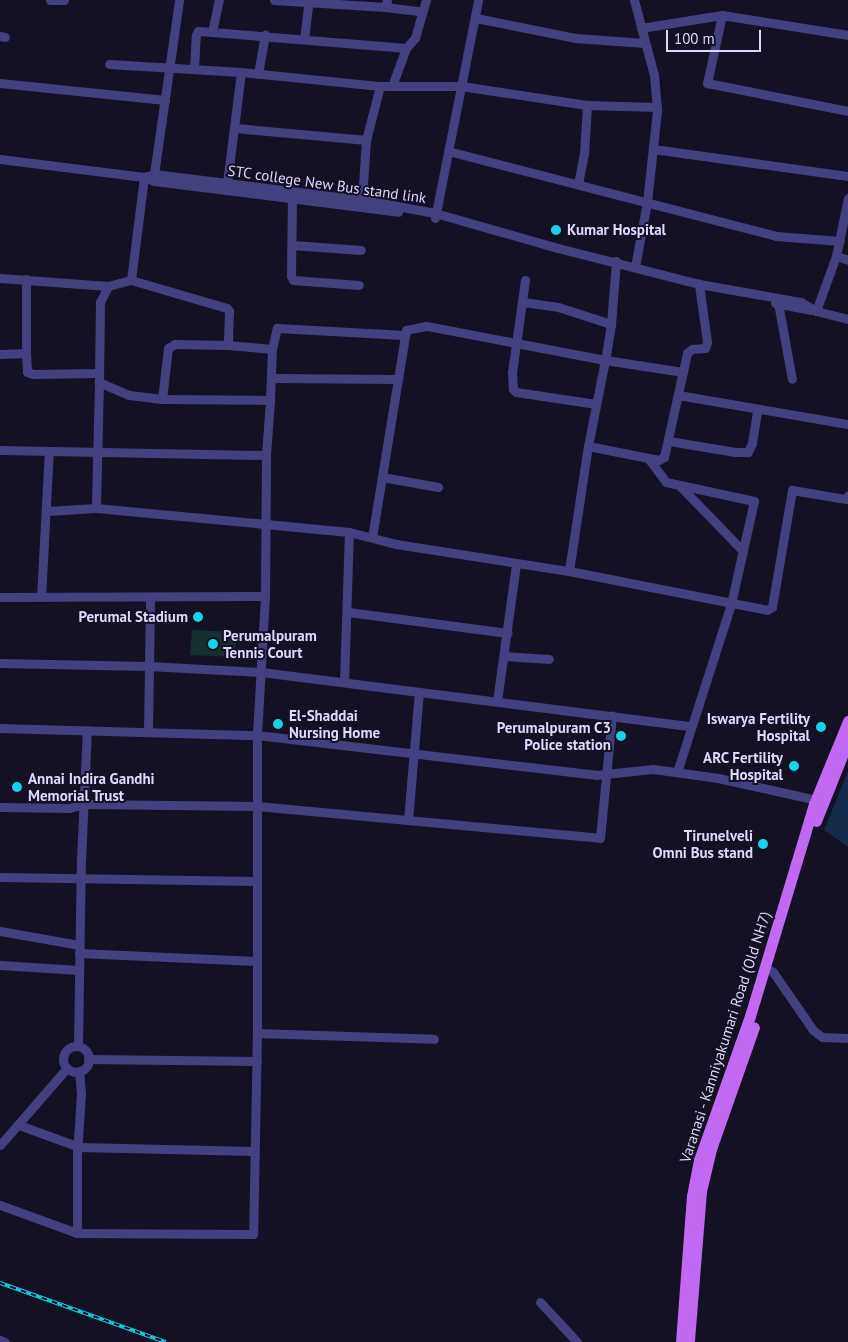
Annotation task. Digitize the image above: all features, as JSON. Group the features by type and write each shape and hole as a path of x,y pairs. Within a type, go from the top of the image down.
{"main road":[{"name":"Varanasi - Kanniyakumari Road (Old NH7)","path":"688,1342 701,1191 711,1149 769,970 818,802 848,721"},
{"name":"Varanasi - Kanniyakumari Road (Old NH7)","path":"818,802 848,741"},
{"name":"Varanasi - Kanniyakumari Road (Old NH7)","path":"681,1342 692,1196 699,1160 769,970"}],"street":[{"path":"50,0 64,0"},
{"path":"154,174 179,0"},
{"path":"212,32 219,0"},
{"path":"275,0 386,3 423,12"},
{"path":"392,86 406,48 414,38 426,0"},
{"path":"131,280 144,177 154,181 435,216 476,18 478,0"},
{"path":"634,0 654,75 657,107 647,202 635,267"},
{"path":"304,39 308,1"},
{"path":"641,28 722,15 848,35"},
{"path":"722,15 707,83 848,111"},
{"path":"476,18 575,38 645,44"},
{"path":"194,69 196,35 198,31 406,48"},
{"path":"258,74 265,35"},
{"path":"109,64 241,72 380,86 461,86 587,105 657,107"},
{"path":"227,183 241,72"},
{"path":"0,83 165,100"},
{"path":"362,200 366,140 375,114 380,86"},
{"path":"578,184 584,154 587,105"},
{"path":"235,128 366,140"},
{"path":"653,149 848,176"},
{"path":"448,150 776,236 840,241"},
{"name":"STC college New Bus stand link","path":"0,159 144,177 154,174 227,183 292,198 362,200 435,216 616,265 635,267 699,286 801,302 816,311 848,320"},
{"path":"292,198 363,211"},
{"path":"292,198 291,276 293,280 359,286"},
{"path":"569,570 588,446 611,324 616,265 699,286 816,311 836,256 848,198"},
{"path":"292,245 361,250"},
{"path":"836,256 848,260"},
{"path":"0,278 108,286 131,280 227,308 230,325 228,345"},
{"path":"26,280 27,372 99,378 129,395 162,399 270,400"},
{"path":"525,280 512,383 516,392 596,404"},
{"path":"96,508 100,302 108,286"},
{"path":"588,446 661,459 669,441 687,352 692,349 705,348 707,342 699,286"},
{"path":"523,302 558,307 611,324"},
{"path":"778,303 792,378"},
{"path":"372,537 406,330 426,326 605,360 683,372"},
{"path":"0,1205 77,1233 253,1234 253,1151 257,1061 257,737 265,596 266,455 272,378 272,349 277,328 404,335"},
{"path":"162,399 168,348 175,344 228,345 272,349"},
{"path":"0,354 26,353"},
{"path":"272,378 397,380"},
{"path":"678,395 757,410 848,424"},
{"path":"669,441 735,452 748,452 752,442 757,410"},
{"path":"0,450 266,455"},
{"path":"40,597 47,511 49,451"},
{"path":"648,458 666,482 754,500 730,604 677,772"},
{"path":"382,477 438,487"},
{"path":"680,485 742,550"},
{"path":"47,511 96,508 265,526 349,532 396,544 516,564 569,570 760,610 772,607 792,490 846,499 848,495"},
{"path":"344,682 348,612 349,532"},
{"path":"496,701 508,633 516,564"},
{"path":"0,598 265,596"},
{"path":"148,731 150,597"},
{"path":"348,612 508,633"},
{"path":"504,656 549,659"},
{"path":"0,663 148,666 261,672 691,726"},
{"path":"408,820 419,692"},
{"path":"0,807 69,808 85,804 257,806 600,838 612,716"},
{"path":"0,728 257,737"},
{"path":"0,733 148,731 257,737 607,777 666,776 818,802"},
{"path":"78,1046 81,878 87,732"},
{"path":"607,777 653,769 677,772 818,802"},
{"path":"0,877 256,881"},
{"path":"0,930 79,949 257,961"},
{"path":"0,965 79,970"},
{"path":"769,970 814,1030 822,1037 848,1038"},
{"path":"257,1033 434,1039"},
{"path":"78,1046 87,1052 88,1059 86,1066 79,1071 67,1068 64,1062 64,1055 71,1047 78,1046"},
{"path":"88,1059 257,1061"},
{"path":"0,1145 67,1068"},
{"path":"77,1233 81,1093 79,1071"},
{"path":"18,1125 79,1147 253,1151"},
{"path":"0,1132 12,1132"},
{"path":"540,1302 576,1342"},
{"path":"0,1340 5,1342"}],"green space":[{"name":"Perumalpuram Tennis Court","path":"192,630 236,632 235,657 190,655"}],"water":[{"path":"848,771 848,847 824,830"}],"railway":[{"path":"0,1283 166,1342"}],"place":[{"name":"Kumar Hospital","path":"556,230"},
{"name":"Perumal Stadium","path":"198,617"},
{"name":"Perumalpuram Tennis Court","path":"213,644"},
{"name":"El-Shaddai Nursing Home","path":"278,724"},
{"name":"Iswarya Fertility Hospital","path":"821,727"},
{"name":"Perumalpuram C3 Police station","path":"621,736"},
{"name":"ARC Fertility Hospital","path":"794,766"},
{"name":"Annai Indira Gandhi Memorial Trust","path":"17,787"},
{"name":"Tirunelveli Omni Bus stand","path":"763,844"}]}
